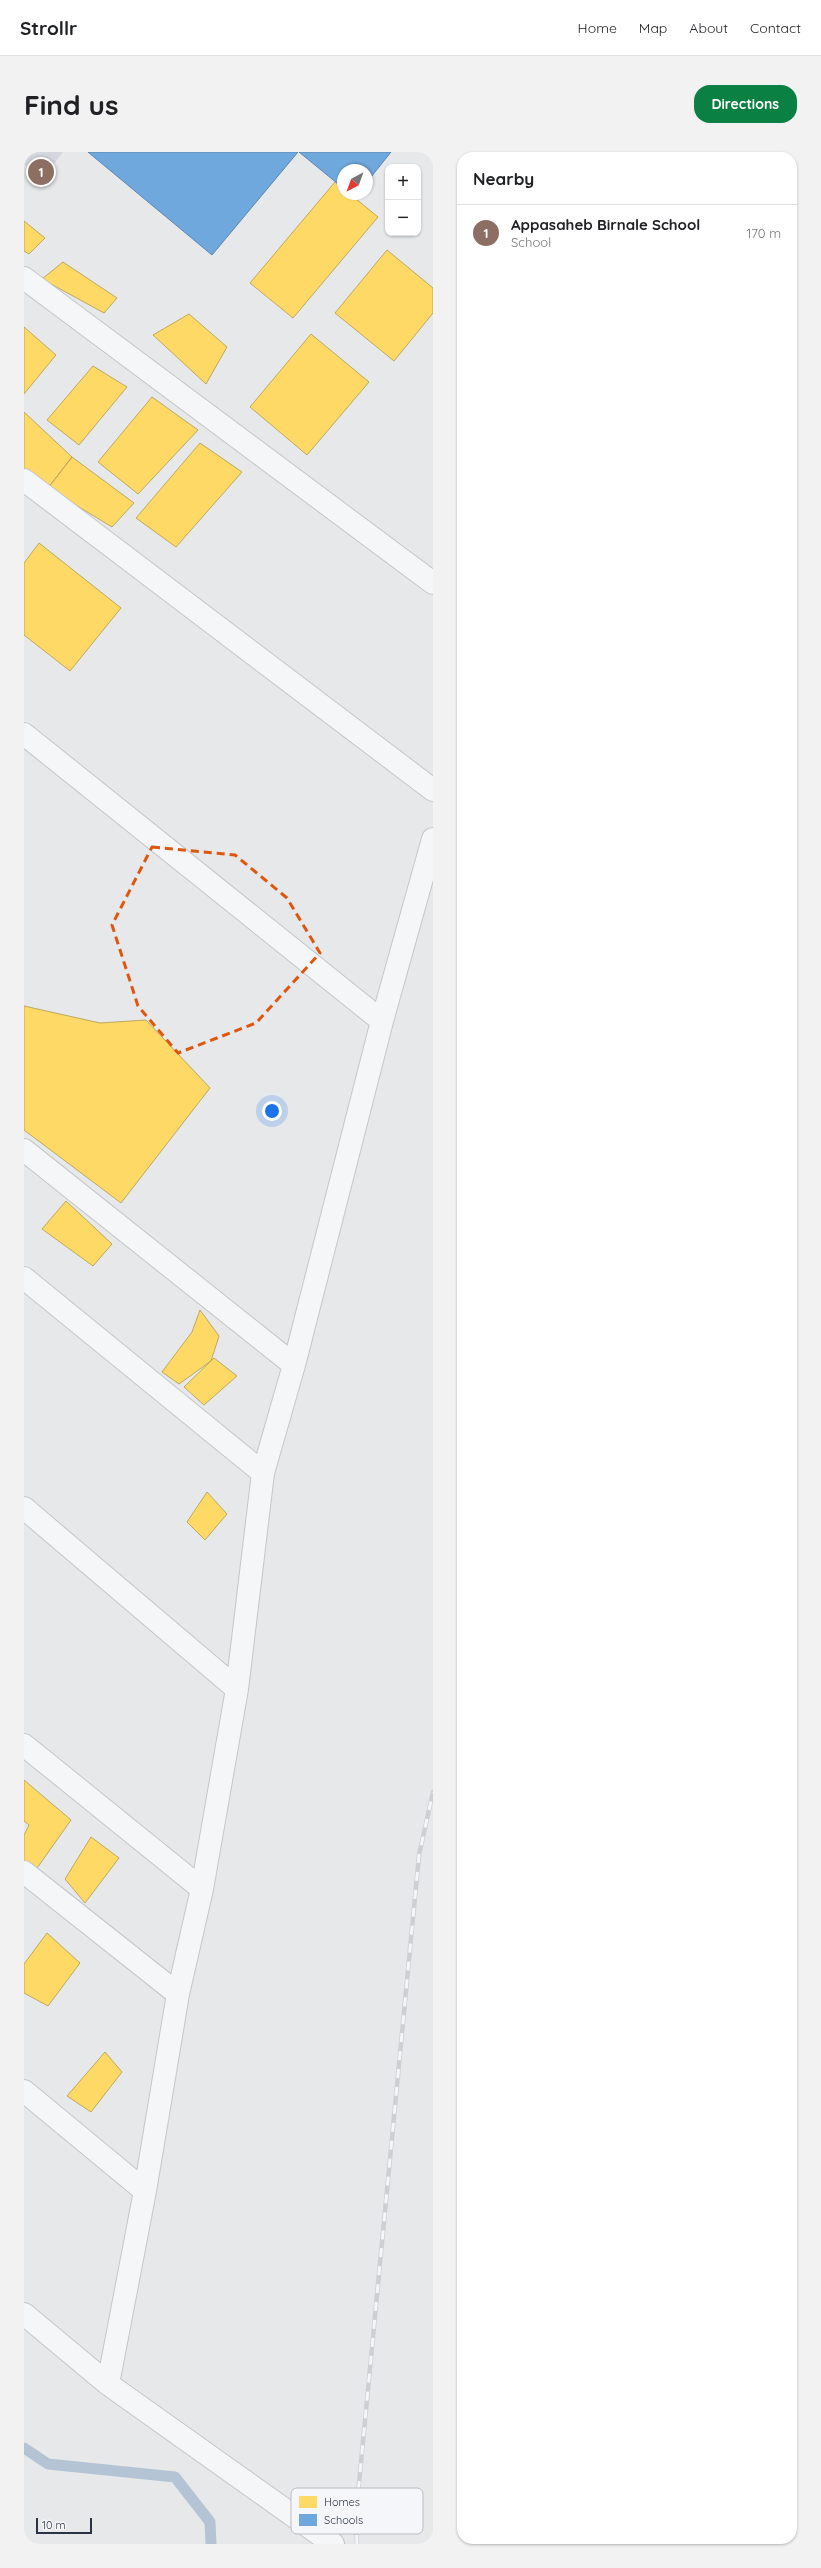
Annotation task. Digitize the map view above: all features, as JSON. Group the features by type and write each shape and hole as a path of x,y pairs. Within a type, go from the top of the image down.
{"street":[{"path":"24,278 433,583"},
{"path":"24,480 433,790"},
{"path":"24,734 382,1021"},
{"path":"108,2384 145,2191 178,1994 202,1889 237,1689 263,1473 294,1365 382,1021 433,839"},
{"path":"24,1150 294,1365"},
{"path":"24,1278 263,1473"},
{"path":"24,1508 237,1689"},
{"path":"24,1745 202,1889"},
{"path":"24,1872 178,1994"},
{"path":"24,2091 145,2191"},
{"path":"24,2314 108,2384 291,2514"},
{"path":"319,2534 333,2544"}],"highlighted area":[{"path":"152,847 235,855 287,898 320,953 256,1023 178,1053 138,1006 112,925"}],"shaded area":[{"path":"24,152 63,152 42,179 24,164"}],"building: Homes":[{"path":"335,182 337,184 337,200 357,200 378,217 293,318 250,283"},
{"path":"24,221 45,238 29,254 24,251"},
{"path":"387,250 433,288 433,313 394,361 335,313"},
{"path":"63,262 117,298 104,313 42,279"},
{"path":"189,314 227,347 206,384 153,335"},
{"path":"24,327 56,355 24,394"},
{"path":"311,334 369,382 307,455 250,407"},
{"path":"93,366 127,387 79,445 47,420"},
{"path":"152,397 198,430 138,494 98,462"},
{"path":"24,412 72,457 48,488 24,468"},
{"path":"200,443 242,472 176,547 136,518"},
{"path":"72,457 134,503 112,527 48,488"},
{"path":"39,543 121,608 70,671 24,635 24,563"},
{"path":"24,1006 100,1023 146,1020 210,1088 121,1203 24,1130"},
{"path":"66,1201 112,1244 93,1266 42,1229"},
{"path":"200,1310 219,1336 211,1361 179,1384 162,1372 192,1332"},
{"path":"214,1358 237,1376 204,1405 184,1387"},
{"path":"207,1492 227,1514 205,1540 187,1522"},
{"path":"24,1780 71,1820 35,1871 24,1862 24,1835 29,1825 24,1821"},
{"path":"91,1837 119,1858 85,1903 65,1879"},
{"path":"47,1933 80,1963 48,2006 24,1993 24,1964"},
{"path":"105,2052 122,2072 91,2112 67,2096"}],"building: Schools":[{"path":"88,152 298,152 212,255"},
{"path":"299,152 391,152 373,174 373,164 337,164 337,183"}],"waterway":[{"path":"24,2448 48,2464 175,2477 210,2522 211,2544"}],"railway":[{"path":"359,2488 419,1855 433,1792"},
{"path":"357,2534 357,2544"}],"place":[{"name":"Appasaheb Birnale School","path":"41,172"}]}
